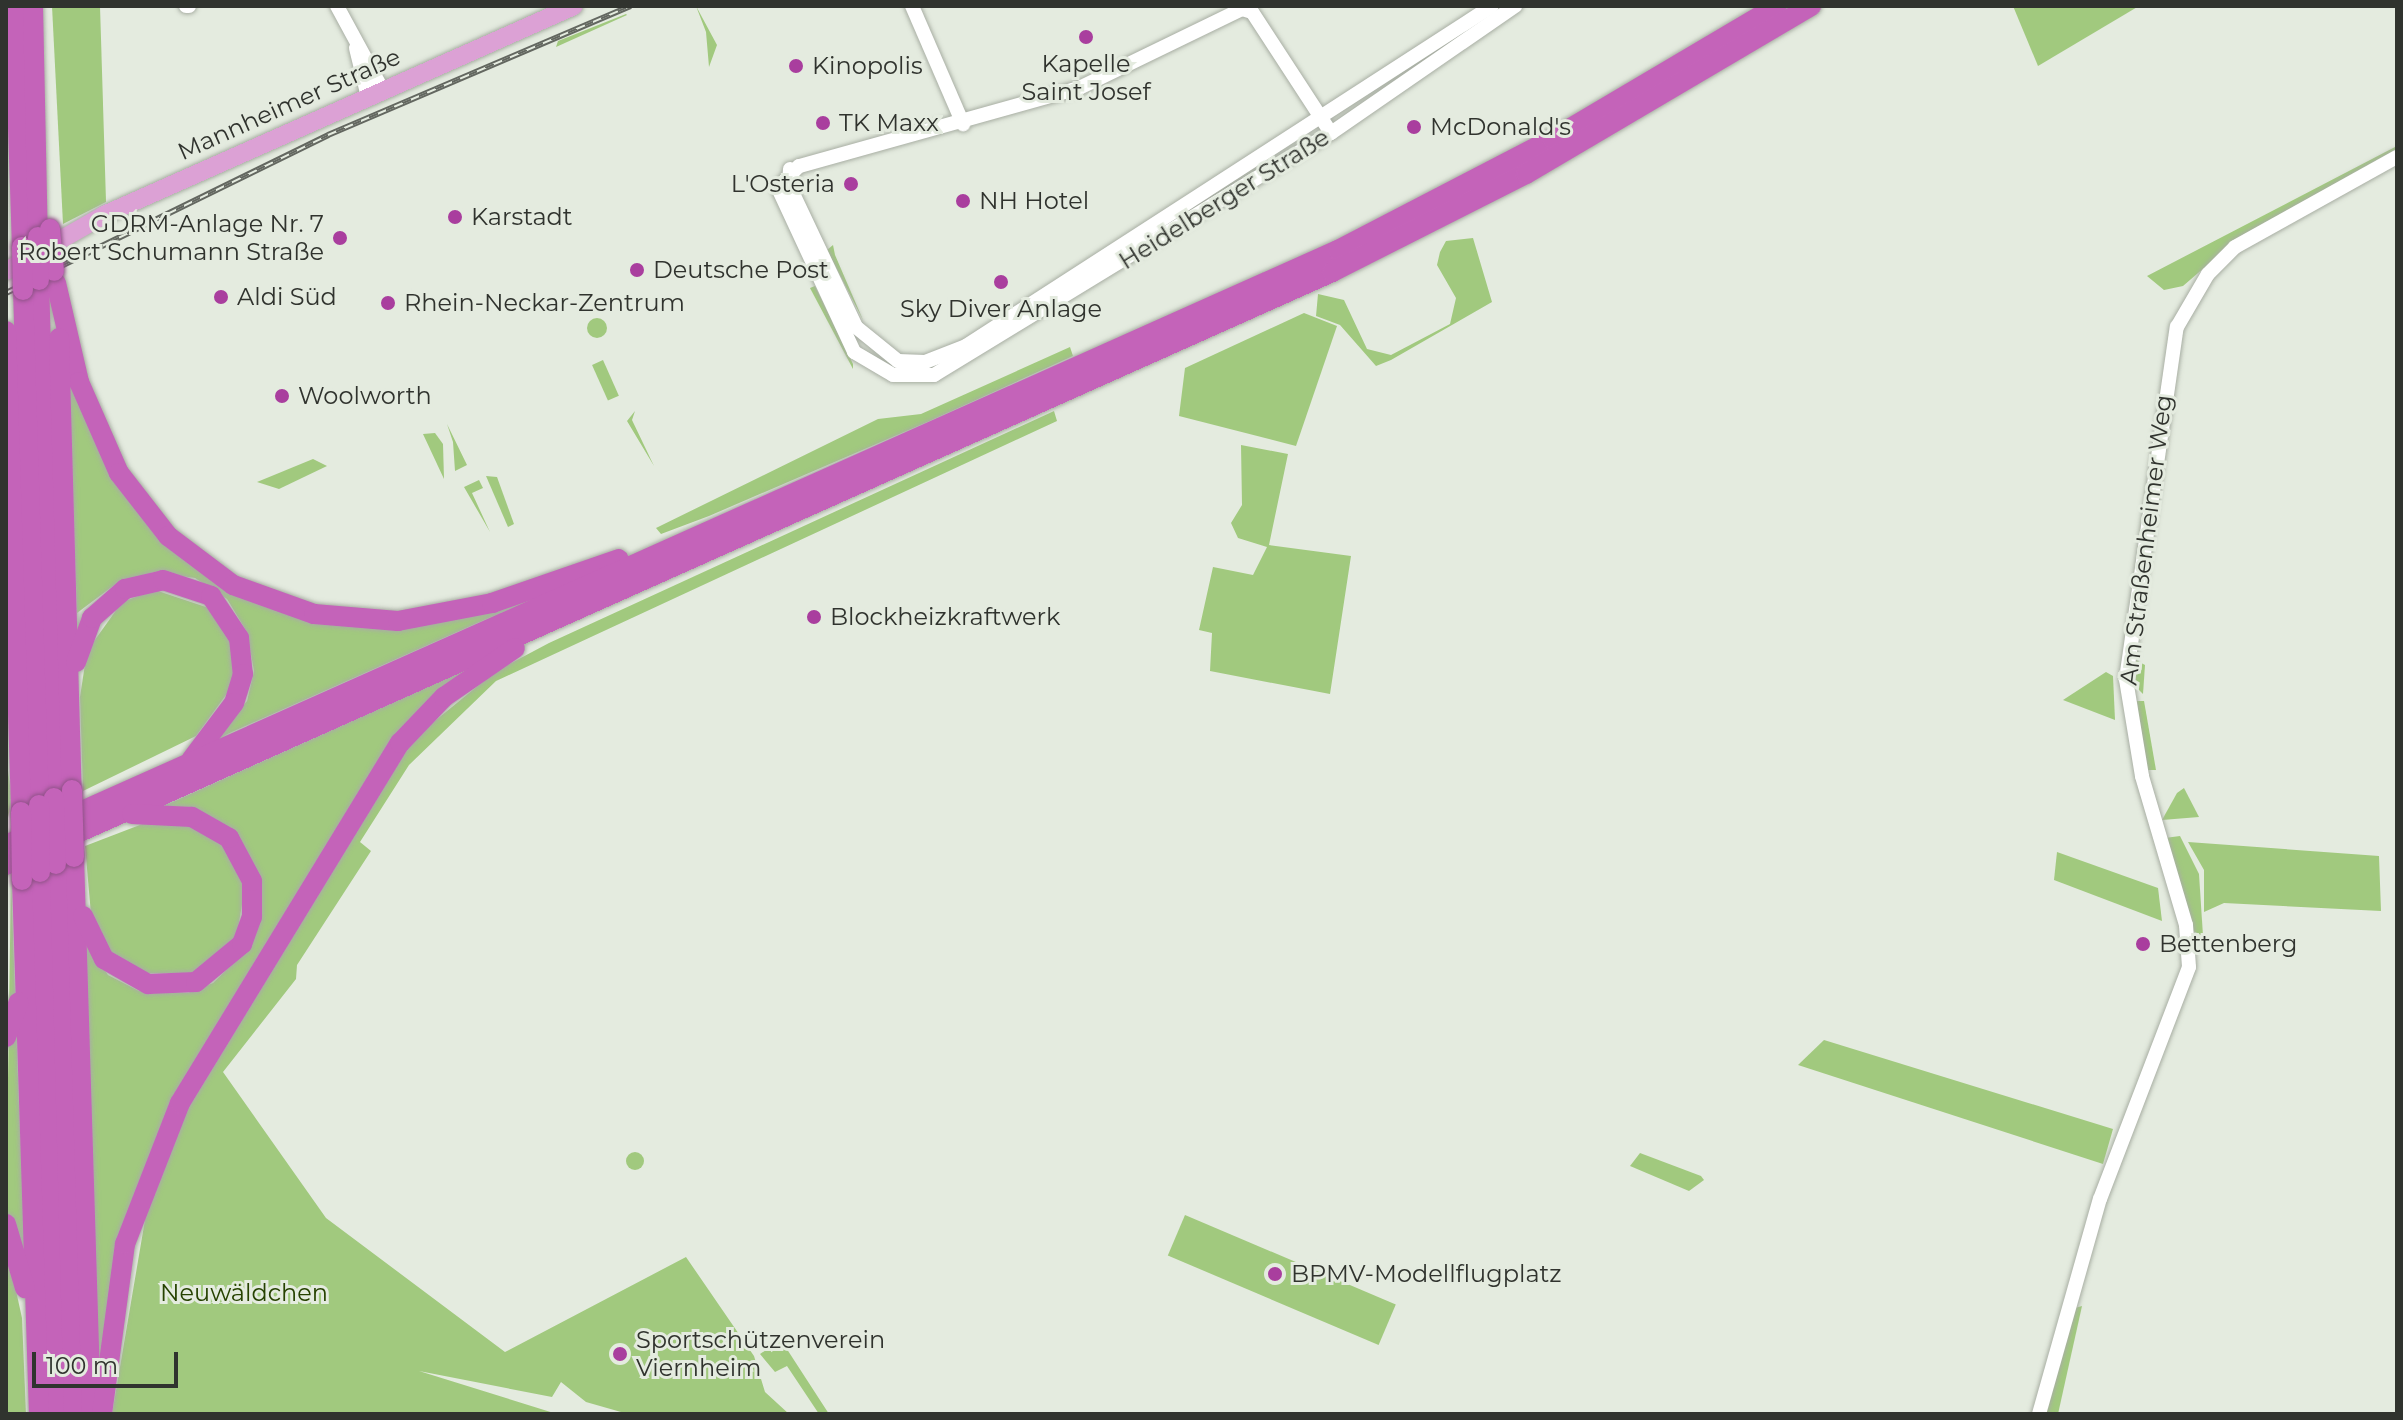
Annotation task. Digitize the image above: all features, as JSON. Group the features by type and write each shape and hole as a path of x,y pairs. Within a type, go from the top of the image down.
{"highway":[{"path":"14,6 35,242 43,281 70,681"},
{"path":"33,6 35,242"},
{"path":"1674,70 1754,6"},
{"path":"6,845 1338,250 1674,70 1777,6"},
{"path":"6,865 1346,265 1526,174 1811,6"},
{"path":"43,281 87,406 131,492 191,556 268,600 356,620 428,617 709,532"},
{"path":"43,281 46,801 72,1414"},
{"path":"6,331 20,787"},
{"path":"54,1414 46,801 70,681 92,618 125,589 163,580 211,596 239,638 243,674 234,703 188,764"},
{"path":"102,1414 119,1267 155,1151 322,864 400,743 444,697 609,594"},
{"path":"6,735 20,787 46,801"},
{"path":"48,868 75,881 95,947 135,981 196,982 242,944 252,917 252,881 229,838 177,813 118,815"},
{"path":"6,1037 26,987 48,868"},
{"path":"75,881 91,1414"},
{"path":"26,987 39,1414"},
{"path":"6,1224 36,1335"}],"main road":[{"name":"Mannheimer Straße","path":"6,271 35,242 374,90 574,6"}],"street":[{"path":"337,6 374,90"},
{"path":"912,6 963,124"},
{"name":"Heidelberger Straße","path":"790,169 789,185 856,327 898,361 925,362 966,346 1492,6"},
{"name":"Heidelberger Straße","path":"790,169 780,179 780,200 848,344 881,370 924,377 954,367 1331,133 1515,6"},
{"path":"790,169 963,124 1079,88 1242,9 1252,12 1331,133"},
{"name":"Am Straßenheimer Weg","path":"2039,1414 2070,1297 2137,1089 2189,967 2186,925 2142,776 2126,679 2177,327 2208,274 2235,247 2397,157"}],"green space":[{"path":"52,6 100,6 106,202 63,224"},
{"path":"696,6 717,45 709,67 706,32"},
{"path":"2013,6 2139,6 2038,66"},
{"path":"627,15 556,47 558,41"},
{"path":"2397,146 2397,153 2241,236 2183,286 2164,290 2147,276"},
{"path":"1473,238 1492,302 1391,360 1376,366 1340,325 1316,316 1318,294 1344,300 1367,349 1391,355 1450,324 1456,298 1437,265 1440,252 1446,241"},
{"path":"833,245 835,255 863,320 827,250"},
{"path":"815,286 853,364 853,369 810,288"},
{"path":"1304,313 1337,326 1296,446 1179,416 1185,368"},
{"path":"597,318 604,321 607,328 604,335 597,338 590,335 587,328 590,321"},
{"path":"1070,347 1073,356 925,423 709,516 661,534 656,528 878,419 921,414"},
{"path":"603,360 619,396 608,401 592,365"},
{"path":"68,361 169,543 328,622 563,585 214,740 247,701 254,671 247,632 227,599 195,578 153,572 113,586 77,613"},
{"path":"635,411 632,420 654,466 627,421"},
{"name":"Neuwäldchen","path":"1054,411 1057,421 496,681 409,765 360,842 371,851 297,965 296,979 223,1072 326,1218 505,1352 686,1257 754,1356 765,1392 789,1414 628,1414 586,1402 561,1382 552,1397 419,1371 557,1414 112,1414 146,1214 180,1122 414,738 496,671 549,643"},
{"path":"447,424 467,465 455,471 453,442"},
{"path":"435,433 443,444 444,479 423,434"},
{"path":"1241,445 1288,454 1269,545 1351,556 1330,694 1210,671 1212,633 1199,630 1213,567 1253,575 1267,547 1238,538 1231,523 1242,505"},
{"path":"313,459 327,466 279,489 257,482"},
{"path":"486,476 497,477 514,524 508,527"},
{"path":"479,480 483,488 472,493 490,532 464,487"},
{"path":"155,590 212,609 235,649 234,684 196,736 83,791 80,697 87,651 122,602"},
{"path":"2134,659 2145,665 2143,694 2131,682"},
{"path":"480,663 425,707 167,1116 124,1228 99,1391 86,942 108,975 139,991 188,993 213,983 248,949 254,866 234,833 164,806"},
{"path":"2106,672 2113,676 2115,720 2063,700"},
{"path":"2137,701 2144,701 2156,770 2144,770"},
{"path":"6,756 12,800 6,826"},
{"path":"2184,788 2199,817 2162,820 2177,793"},
{"path":"145,823 189,824 225,847 245,886 237,935 193,973 144,973 109,951 91,914 85,846"},
{"path":"2180,836 2199,874 2203,936 2191,930 2165,838"},
{"path":"2188,842 2379,856 2381,911 2224,903 2204,912 2204,870"},
{"path":"2057,852 2158,888 2162,921 2054,880"},
{"path":"11,877 19,1108 26,1259 6,1214"},
{"path":"1824,1040 2113,1129 2103,1164 1798,1065"},
{"path":"635,1152 644,1161 635,1170 626,1161"},
{"path":"1640,1153 1701,1176 1704,1180 1689,1191 1630,1166"},
{"name":"BPMV-Modellflugplatz","path":"1185,1215 1396,1304 1379,1345 1168,1256"},
{"path":"6,1245 22,1318 26,1414 6,1414"},
{"path":"2082,1306 2058,1414 2043,1414 2075,1308"},
{"path":"781,1340 829,1414 819,1414 787,1366 775,1372 760,1354"}],"railway":[{"path":"6,293 328,135 631,6"}],"place":[{"name":"Kapelle Saint Josef","path":"1086,37"},
{"name":"Kinopolis","path":"796,66"},
{"name":"TK Maxx","path":"823,123"},
{"name":"McDonald's","path":"1414,127"},
{"name":"L'Osteria","path":"851,184"},
{"name":"NH Hotel","path":"963,201"},
{"name":"Karstadt","path":"455,217"},
{"name":"GDRM-Anlage Nr. 7 Robert Schumann Straße","path":"340,238"},
{"name":"Deutsche Post","path":"637,270"},
{"name":"Sky Diver Anlage","path":"1001,282"},
{"name":"Aldi Süd","path":"221,297"},
{"name":"Rhein-Neckar-Zentrum","path":"388,303"},
{"name":"Woolworth","path":"282,396"},
{"name":"Blockheizkraftwerk","path":"814,617"},
{"name":"Bettenberg","path":"2143,944"},
{"name":"BPMV-Modellflugplatz","path":"1275,1274"},
{"name":"Sportschützenverein Viernheim","path":"620,1354"}]}
